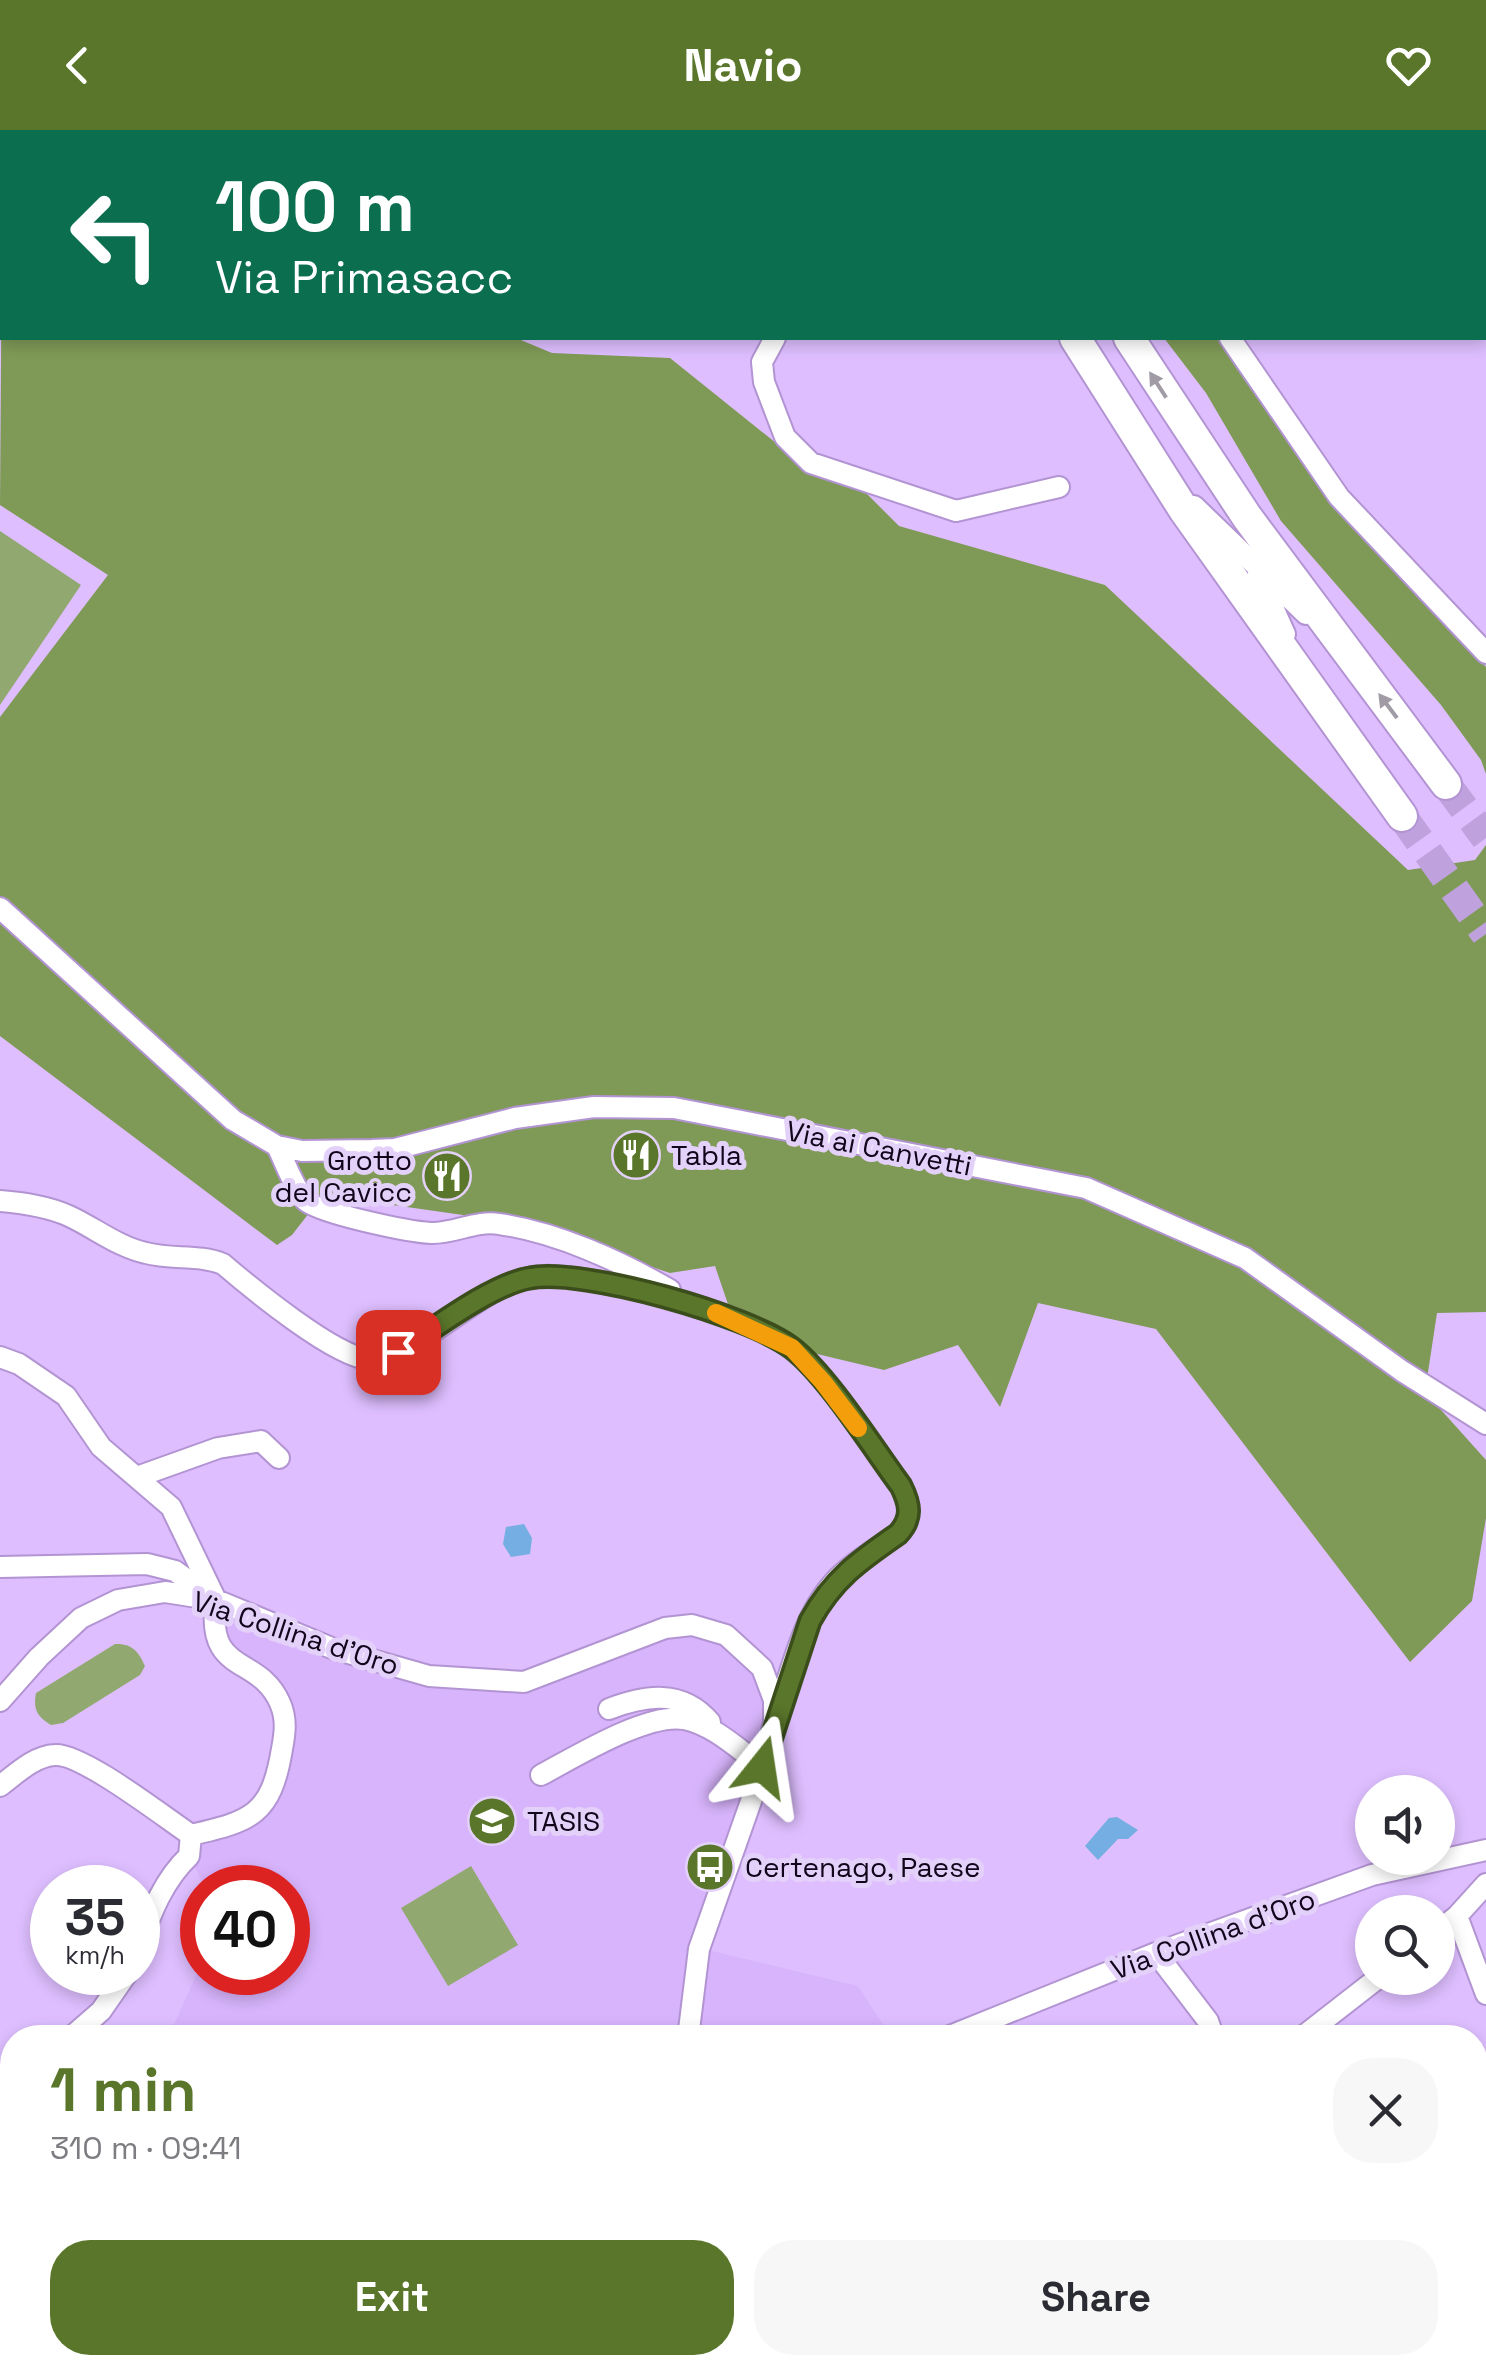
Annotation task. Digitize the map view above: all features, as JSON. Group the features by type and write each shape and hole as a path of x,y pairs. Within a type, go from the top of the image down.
{"highway":[{"path":"1076,340 1158,471 1402,816"},
{"path":"1129,340 1198,445 1446,784"}],"street":[{"path":"774,340 762,362 764,382 785,437 811,463 956,511 1059,487"},
{"path":"1231,340 1339,496 1486,653"},
{"path":"1198,445 1309,686"},
{"path":"1158,471 1351,657"},
{"name":"Via ai Canvetti","path":"0,908 233,1120 277,1146 302,1151 394,1149 515,1118 594,1108 674,1108 1086,1188 1245,1258 1402,1371 1486,1424"},
{"path":"277,1146 306,1201 316,1208 432,1233 492,1222 527,1228 658,1283 697,1307"},
{"path":"0,1201 68,1215 127,1247 149,1254 210,1259 224,1264 330,1344 366,1359 398,1352 502,1287 528,1278 553,1276 630,1288 697,1307 733,1319 792,1348 823,1382 908,1500 910,1514 906,1526 840,1576 822,1599 810,1621 774,1722"},
{"path":"0,1357 19,1364 66,1396 101,1447 171,1507 216,1600 215,1637 225,1654 270,1685 282,1705 286,1726 278,1773 264,1806 238,1824 190,1835 78,1759 56,1754 35,1760 0,1786"},
{"path":"137,1478 218,1448 260,1441 278,1458"},
{"path":"0,1567 147,1564 175,1571 216,1600"},
{"name":"Via Collina d'Oro","path":"0,1701 81,1618 118,1600 165,1592 216,1600 334,1649 429,1676 524,1682 665,1628 692,1625 715,1629 762,1668 774,1700 774,1722 699,1949 690,2025"},
{"path":"609,1709 637,1698 662,1696 685,1702 705,1716 724,1739"},
{"path":"542,1775 659,1720 682,1719 709,1728 762,1767"},
{"path":"160,1895 172,1873 189,1856 190,1835"},
{"name":"Via Collina d'Oro","path":"977,2025 1156,1953 1372,1875 1486,1850"},
{"path":"1486,1884 1457,1916 1486,1994"},
{"path":"1156,1953 1209,2025"},
{"path":"86,2025 112,1995"},
{"path":"1317,2025 1356,1995"}],"shaded area":[{"name":"TASIS","path":"216,1600 429,1676 524,1682 665,1628 726,1635 774,1700 700,1948 858,1986 883,2025 174,2025 187,1995 310,1995 310,1865 194,1865 189,1856 191,1835 264,1806 281,1705 225,1654"}],"green space":[{"path":"1,340 521,340 552,353 670,358 817,476 858,485 899,526 1105,585 1408,870 1475,860 1486,845 1486,1312 1437,1313 1425,1392 1486,1460 1486,1518 1472,1601 1410,1662 1156,1329 1038,1303 1000,1407 958,1345 884,1370 792,1348 733,1319 715,1266 670,1273 519,1223 323,1195 292,1235 277,1245 0,1036 0,717 108,575 0,505"},
{"path":"1166,340 1223,340 1332,503 1486,667 1486,774 1481,760 1441,705 1281,521 1206,393"},
{"path":"0,531 81,585 0,705"},
{"path":"115,1644 126,1645 137,1653 145,1666 140,1675 63,1723 51,1725 42,1719 36,1708 36,1693"},
{"path":"471,1866 518,1945 448,1986 401,1908"}],"water":[{"path":"524,1524 532,1538 530,1554 511,1557 503,1544 506,1527"},
{"path":"1117,1817 1138,1830 1128,1839 1118,1839 1098,1860 1085,1846 1109,1818"}],"tunnel":[{"path":"1446,784 1486,838"},
{"path":"1402,816 1486,934"}],"slow traffic":[{"path":"716,1313 792,1348 858,1428"}],"place":[{"name":"Tabla","path":"636,1155"},
{"name":"Grotto del Cavicc","path":"447,1176"},
{"name":"TASIS","path":"492,1821"},
{"name":"Certenago, Paese","path":"710,1867"}],"route":[{"path":"398,1352 502,1287 528,1278 553,1276 630,1288 733,1319 792,1348 823,1382 901,1486 910,1514 898,1534 840,1576 822,1599 810,1621 762,1767"}]}
